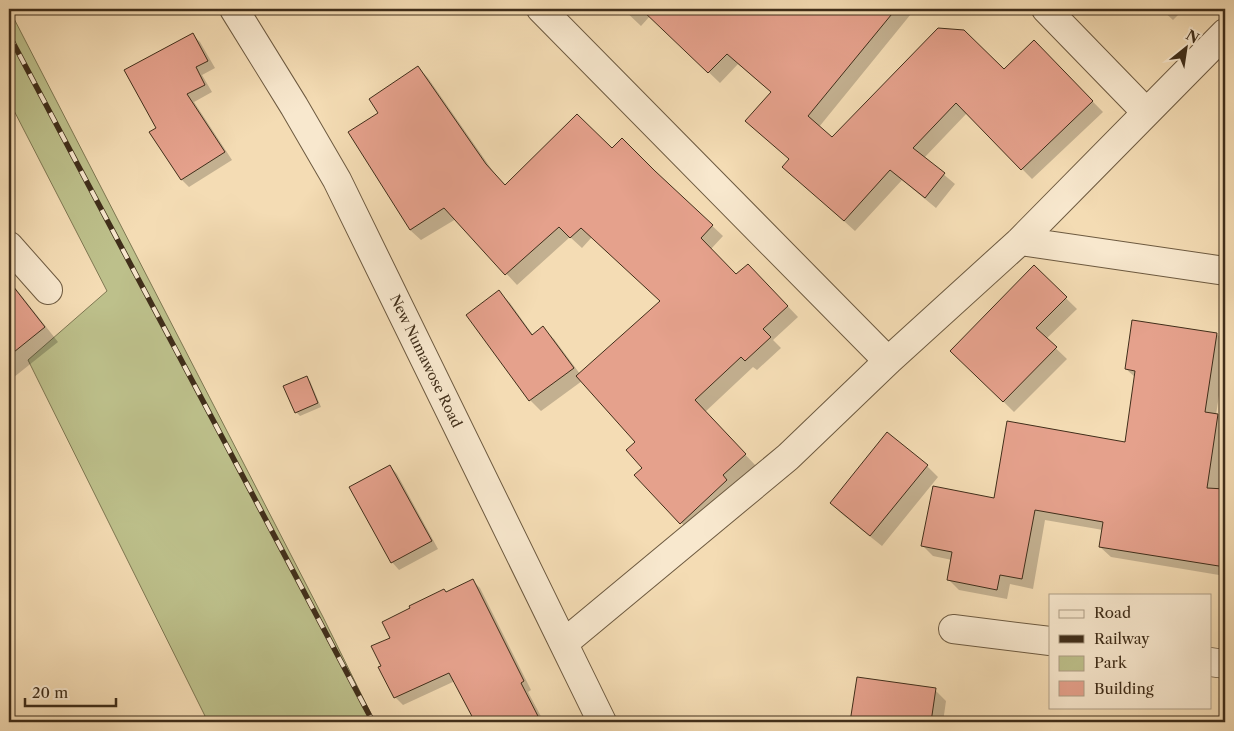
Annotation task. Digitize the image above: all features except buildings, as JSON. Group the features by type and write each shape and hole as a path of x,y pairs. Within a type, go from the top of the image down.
{"street":[{"name":"New Numawose Road","path":"234,9 337,180 602,722"},
{"path":"541,9 888,361"},
{"path":"1046,9 1146,112"},
{"path":"564,643 788,457 888,361 1020,241 1225,33"},
{"path":"1020,241 1225,271"},
{"path":"9,246 48,290"},
{"path":"953,629 1049,641"},
{"path":"1212,662 1225,664"}],"green space":[{"path":"9,9 323,617 375,722 208,722 28,360 107,291 9,101"}],"railway":[{"path":"9,35 373,722"}]}
